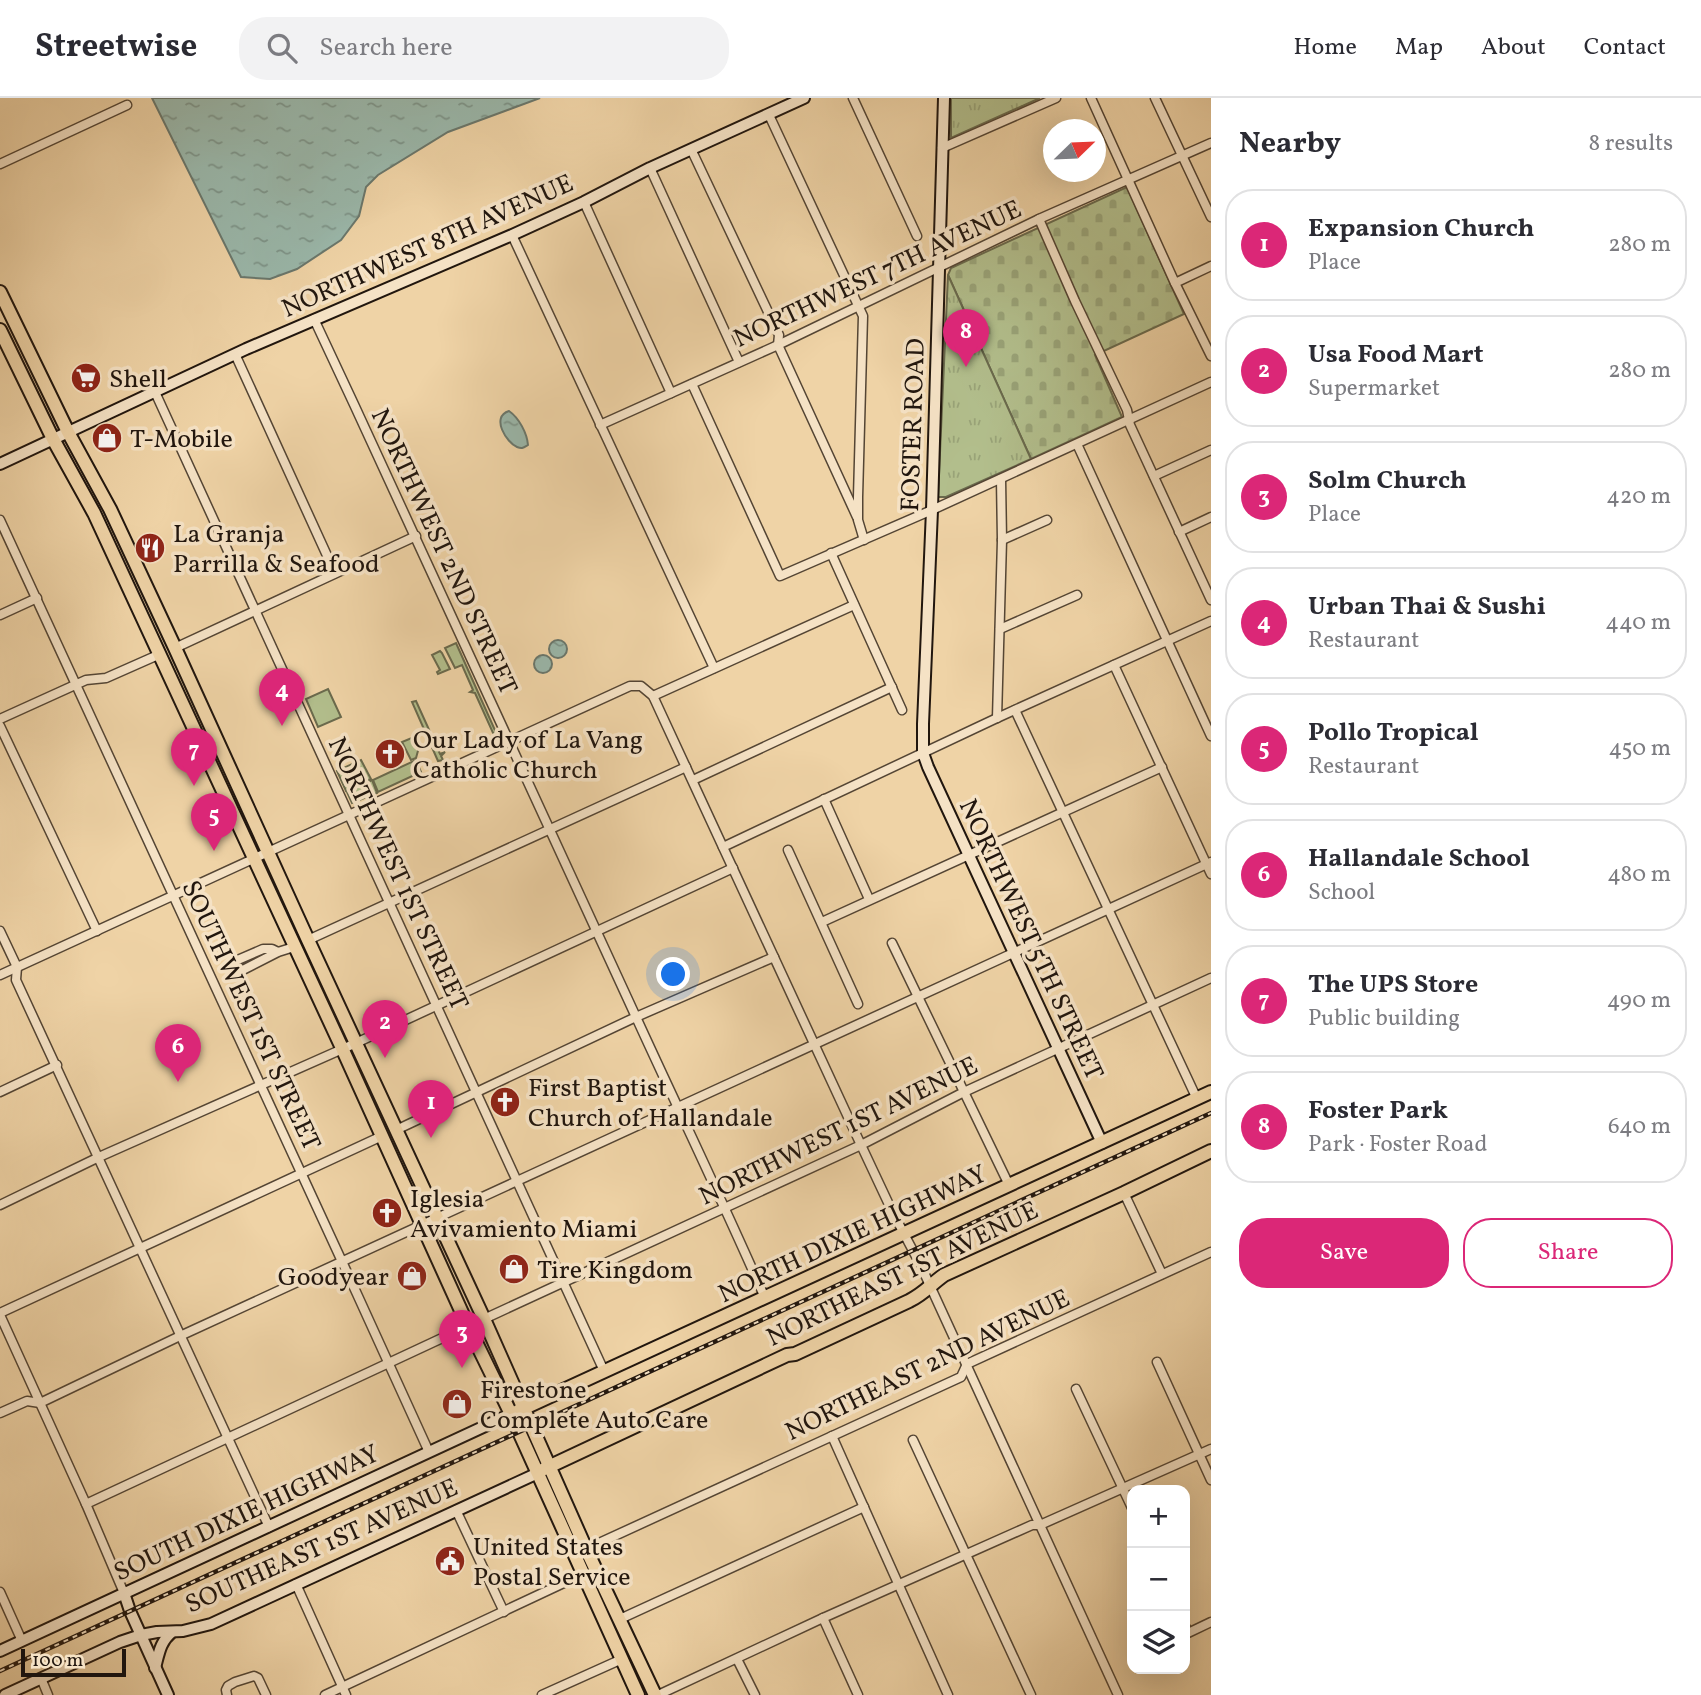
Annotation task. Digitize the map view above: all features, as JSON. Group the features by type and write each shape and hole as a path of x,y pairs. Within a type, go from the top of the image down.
{"main road":[{"path":"0,292 68,432 110,509 484,1319 524,1408 543,1469 583,1574 638,1695"},
{"path":"0,311 13,336 25,345"},
{"path":"0,330 53,439 94,513 468,1326 511,1414 586,1549 655,1695"},
{"path":"147,631 169,648 175,648"},
{"path":"158,655 171,660 188,676"},
{"name":"NORTH DIXIE HIGHWAY","path":"511,1414 1211,1092"},
{"name":"NORTHEAST 1ST AVENUE","path":"543,1469 924,1294 944,1275 1211,1151"},
{"path":"583,1574 595,1583 611,1616 620,1619"},
{"path":"614,1642 645,1686 655,1695"}],"street":[{"name":"NORTHWEST 8TH AVENUE","path":"0,464 235,354 512,235 804,98"},
{"path":"853,98 917,236"},
{"name":"FOSTER ROAD","path":"923,753 944,98"},
{"path":"943,148 1056,98"},
{"path":"1091,98 1211,356"},
{"path":"1154,98 1211,217"},
{"path":"0,164 127,105"},
{"path":"769,115 863,316 858,520"},
{"name":"NORTHWEST 7TH AVENUE","path":"600,425 778,345 1039,219 1211,143"},
{"path":"691,149 779,335 778,345 858,520 864,540"},
{"path":"650,168 739,362"},
{"path":"584,202 671,393"},
{"path":"1039,219 1179,532 1208,585 1211,600"},
{"path":"512,235 714,668"},
{"path":"1175,283 1211,266"},
{"name":"NORTHWEST 2ND STREET","path":"314,319 726,1208 765,1298"},
{"path":"235,354 335,573"},
{"path":"692,384 780,576 1001,479 1211,382"},
{"name":"NORTHWEST 1ST STREET","path":"155,392 604,1371"},
{"path":"1077,444 1211,736"},
{"path":"1154,476 1211,450"},
{"path":"997,718 1001,479"},
{"path":"1179,532 1211,517"},
{"name":"SOUTHWEST 1ST STREET","path":"0,520 429,1452"},
{"path":"1002,540 1047,520"},
{"path":"175,648 416,536"},
{"path":"831,553 902,709"},
{"path":"1000,629 1077,595"},
{"path":"0,615 37,598"},
{"path":"653,696 854,605"},
{"path":"723,847 1211,621"},
{"path":"0,719 76,684 90,679 106,678 158,655"},
{"path":"1114,665 1209,863 1211,874"},
{"path":"0,975 510,740 630,686 641,686 653,696 861,1145 967,1364 1118,1695"},
{"path":"692,780 892,687"},
{"path":"1015,710 1197,1099"},
{"path":"0,726 97,931"},
{"name":"NORTHWEST 5TH STREET","path":"923,753 1102,1143"},
{"path":"308,940 686,766"},
{"path":"822,922 1162,767"},
{"path":"824,799 869,899"},
{"path":"788,850 858,1004"},
{"path":"0,1413 27,1401 40,1402 1209,863"},
{"path":"0,1205 99,1157 356,1043 733,868"},
{"path":"0,931 17,967 16,980 269,1527"},
{"path":"892,943 1009,1185"},
{"path":"278,952 263,949 233,962 229,968 233,973 237,973 294,947"},
{"path":"396,1129 636,1017 774,957"},
{"name":"NORTHWEST 1ST AVENUE","path":"484,1319 861,1145 964,1092 1211,978"},
{"path":"0,1092 57,1065"},
{"path":"168,1695 40,1402 3,1331 0,1314 382,1136"},
{"path":"1124,1193 1162,1274"},
{"name":"NORTHEAST 2ND AVENUE","path":"586,1549 961,1377 967,1364 1211,1252"},
{"path":"86,1504 468,1326"},
{"path":"1157,1362 1211,1480"},
{"path":"1076,1389 1127,1497"},
{"name":"SOUTH DIXIE HIGHWAY","path":"0,1651 511,1414"},
{"path":"832,1436 947,1695"},
{"path":"913,1440 1031,1695"},
{"path":"655,1695 965,1554 1032,1525 1040,1525 1211,1449"},
{"name":"SOUTHEAST 1ST AVENUE","path":"5,1695 120,1642 141,1635 205,1626 543,1469"},
{"path":"620,1619 864,1507"},
{"path":"456,1510 504,1612"},
{"path":"324,1695 344,1691 583,1574"},
{"path":"296,1584 344,1691"},
{"path":"0,1592 22,1641"},
{"path":"823,1618 858,1695"},
{"path":"1190,1628 1211,1622"},
{"path":"155,1668 164,1638 173,1632"},
{"path":"542,1695 622,1659"},
{"path":"737,1659 755,1695"},
{"path":"227,1695 228,1686 254,1676 258,1678 267,1695"},
{"path":"41,1678 48,1695"}],"green space":[{"path":"951,98 1040,98 951,138"},
{"path":"1127,187 1184,314 1095,355 1122,417 1031,459 948,275 951,268"},
{"path":"948,275 1031,459 946,497 938,497"},
{"path":"456,643 498,737 490,740 494,735 475,693 470,692 473,690 462,665 455,668 445,648"},
{"path":"440,651 450,669 438,674 440,670 432,655"},
{"path":"328,689 341,717 318,727 306,699"},
{"path":"416,701 440,754 445,752 441,756 443,760 438,761 412,702"},
{"path":"414,737 419,747 416,758 411,760 402,742"},
{"path":"361,760 371,779 346,791 337,771"},
{"path":"416,760 421,772 378,792 373,780"},
{"path":"372,780 377,793 352,803 347,792"}],"water":[{"path":"152,98 540,98 448,132 378,175 366,187 359,216 341,240 297,269 270,279 241,277"},
{"path":"509,411 524,431 528,445 524,447 513,445 502,430 501,419 503,414"},
{"path":"558,640 564,643 567,649 564,655 558,658 552,655 549,649 552,643"},
{"path":"543,655 549,658 552,664 549,670 543,673 537,670 534,664 537,658"}],"railway":[{"path":"0,1671 1211,1113"}],"place":[{"name":"Foster Park","path":"966,367"},
{"name":"Shell","path":"86,378"},
{"name":"T-Mobile","path":"107,438"},
{"name":"La Granja Parrilla & Seafood","path":"150,548"},
{"name":"Urban Thai & Sushi","path":"282,726"},
{"name":"Our Lady of La Vang Catholic Church","path":"390,754"},
{"name":"The UPS Store","path":"194,786"},
{"name":"Pollo Tropical","path":"214,851"},
{"name":"Usa Food Mart","path":"385,1058"},
{"name":"Hallandale School","path":"178,1082"},
{"name":"First Baptist Church of Hallandale","path":"505,1102"},
{"name":"Expansion Church","path":"431,1138"},
{"name":"Iglesia Avivamiento Miami","path":"387,1213"},
{"name":"Tire Kingdom","path":"514,1269"},
{"name":"Goodyear","path":"412,1276"},
{"name":"Solm Church","path":"462,1368"},
{"name":"Firestone Complete Auto Care","path":"457,1404"},
{"name":"United States Postal Service","path":"450,1561"}]}
